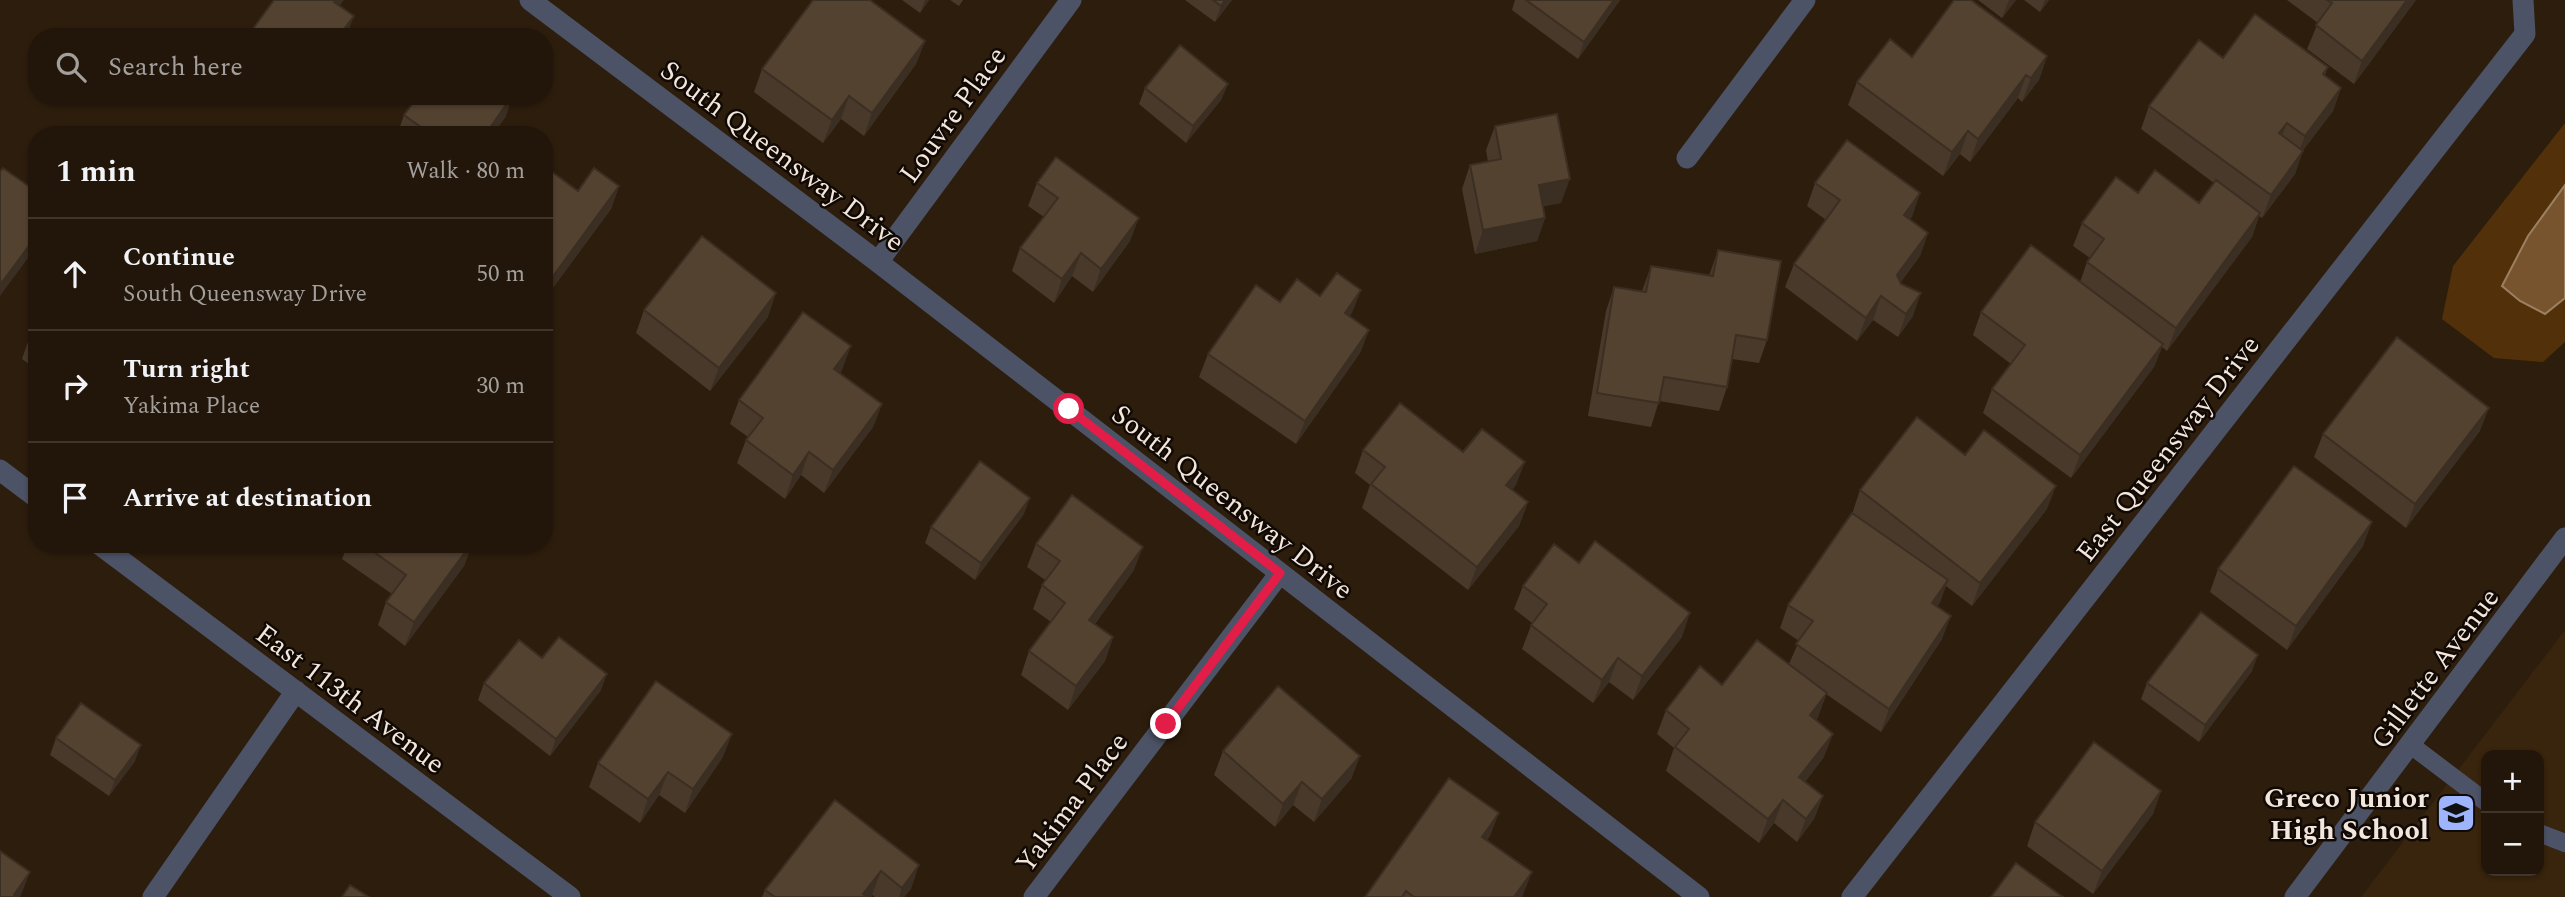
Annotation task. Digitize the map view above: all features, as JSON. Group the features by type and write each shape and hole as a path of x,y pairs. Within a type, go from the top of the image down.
{"street":[{"name":"South Queensway Drive","path":"530,0 878,262 1699,897"},
{"name":"Louvre Place","path":"878,262 1071,0"},
{"path":"1687,158 1805,0"},
{"name":"East Queensway Drive","path":"1852,897 2525,34 2523,0"},
{"path":"0,470 28,491"},
{"name":"Gillette Avenue","path":"2295,897 2412,746 2565,538"},
{"name":"East 113th Avenue","path":"111,553 570,897"},
{"name":"Yakima Place","path":"1034,897 1280,573"},
{"path":"153,897 296,691"}],"lane":[{"path":"2412,746 2481,798"},
{"path":"2544,835 2565,843"}],"shaded area":[{"path":"2565,123 2565,342 2543,362 2494,358 2442,319 2453,266"},
{"path":"2565,185 2565,298 2545,314 2520,301 2502,286 2528,236"},
{"name":"Greco Junior High School","path":"2565,630 2565,897 2361,897"}],"building":[{"path":"274,0 335,0 334,2 354,16 345,28 254,28"},
{"path":"813,0 870,0 925,41 872,113 849,96 832,120 762,69"},
{"path":"1213,0 1225,0 1221,6"},
{"path":"1526,0 1614,0 1584,42"},
{"path":"1954,0 1971,0 2047,56 2031,78 2026,75 1978,139 1968,131 1952,152 1857,82 1890,39 1912,57"},
{"path":"2327,0 2407,0 2362,61 2316,25 2332,3"},
{"path":"2255,14 2328,67 2323,74 2341,88 2305,136 2287,123 2279,133 2303,151 2271,195 2149,106 2199,40 2223,58"},
{"path":"1180,45 1228,84 1193,126 1145,88"},
{"path":"411,105 506,105 491,126 419,126 404,115"},
{"path":"1557,114 1570,179 1539,185 1545,218 1483,230 1470,165 1501,159 1495,126"},
{"path":"1847,140 1920,193 1904,215 1928,233 1897,275 1901,284 1921,293 1906,314 1881,296 1866,318 1794,264 1840,200 1815,183"},
{"path":"1056,157 1139,218 1101,269 1081,253 1062,279 1020,248 1058,198 1037,183"},
{"path":"3,168 28,186 28,247 0,285 0,172"},
{"path":"594,168 619,186 553,276 553,173 578,191"},
{"path":"2155,170 2199,203 2216,180 2260,213 2176,328 2087,262 2104,239 2082,223 2116,177 2138,193"},
{"path":"702,236 776,293 719,368 644,310"},
{"path":"2031,245 2163,344 2080,455 1992,389 2025,345 1981,312"},
{"path":"1718,250 1781,261 1767,340 1736,335 1727,387 1664,377 1659,403 1597,393 1614,287 1646,292 1651,266 1713,276"},
{"path":"1337,273 1361,290 1345,313 1369,330 1305,421 1208,354 1256,285 1280,302 1297,279 1320,296"},
{"path":"803,312 851,346 834,369 882,404 833,470 809,452 793,475 746,440 763,418 739,400"},
{"path":"2397,337 2489,408 2415,504 2323,434"},
{"path":"1400,403 1463,452 1482,429 1525,462 1506,485 1528,502 1477,567 1371,484 1385,467 1363,450"},
{"path":"1917,417 1965,455 1984,430 2056,486 1980,583 1860,490"},
{"path":"980,461 1030,498 981,563 931,527"},
{"path":"2294,466 2372,522 2296,626 2218,569"},
{"path":"1072,495 1143,547 1089,620 1113,637 1076,686 1029,651 1065,603 1042,585 1060,561 1036,544"},
{"path":"1852,513 1948,580 1932,603 1951,616 1889,709 1796,644 1813,621 1788,605"},
{"path":"1595,541 1690,613 1642,676 1618,658 1602,680 1531,625 1547,604 1523,586 1554,544 1579,563"},
{"path":"375,553 464,553 414,622 386,602 406,575"},
{"path":"2201,612 2258,655 2205,725 2147,683"},
{"path":"559,637 607,674 556,739 484,683 519,640 542,658"},
{"path":"1757,640 1827,693 1810,715 1833,734 1799,777 1823,796 1806,819 1783,800 1768,819 1675,747 1689,729 1666,710 1700,666 1722,685"},
{"path":"656,681 732,734 693,789 668,772 648,799 598,763"},
{"path":"1278,686 1360,756 1322,799 1302,782 1283,804 1223,751"},
{"path":"81,703 141,745 115,780 56,738"},
{"path":"2094,742 2161,791 2102,871 2035,822"},
{"path":"1449,778 1499,813 1482,837 1532,872 1514,897 1414,897 1406,891 1402,897 1365,897"},
{"path":"835,800 919,865 902,888 881,871 863,894 867,897 775,897 765,890"},
{"path":"0,851 30,872 14,895 16,897 0,897"},
{"path":"2016,863 2063,897 1991,897"},
{"path":"350,885 369,897 342,897"}],"place":[{"name":"Greco Junior High School","path":"2456,813"}],"route":[{"path":"1069,409 1280,573 1166,724"}]}
